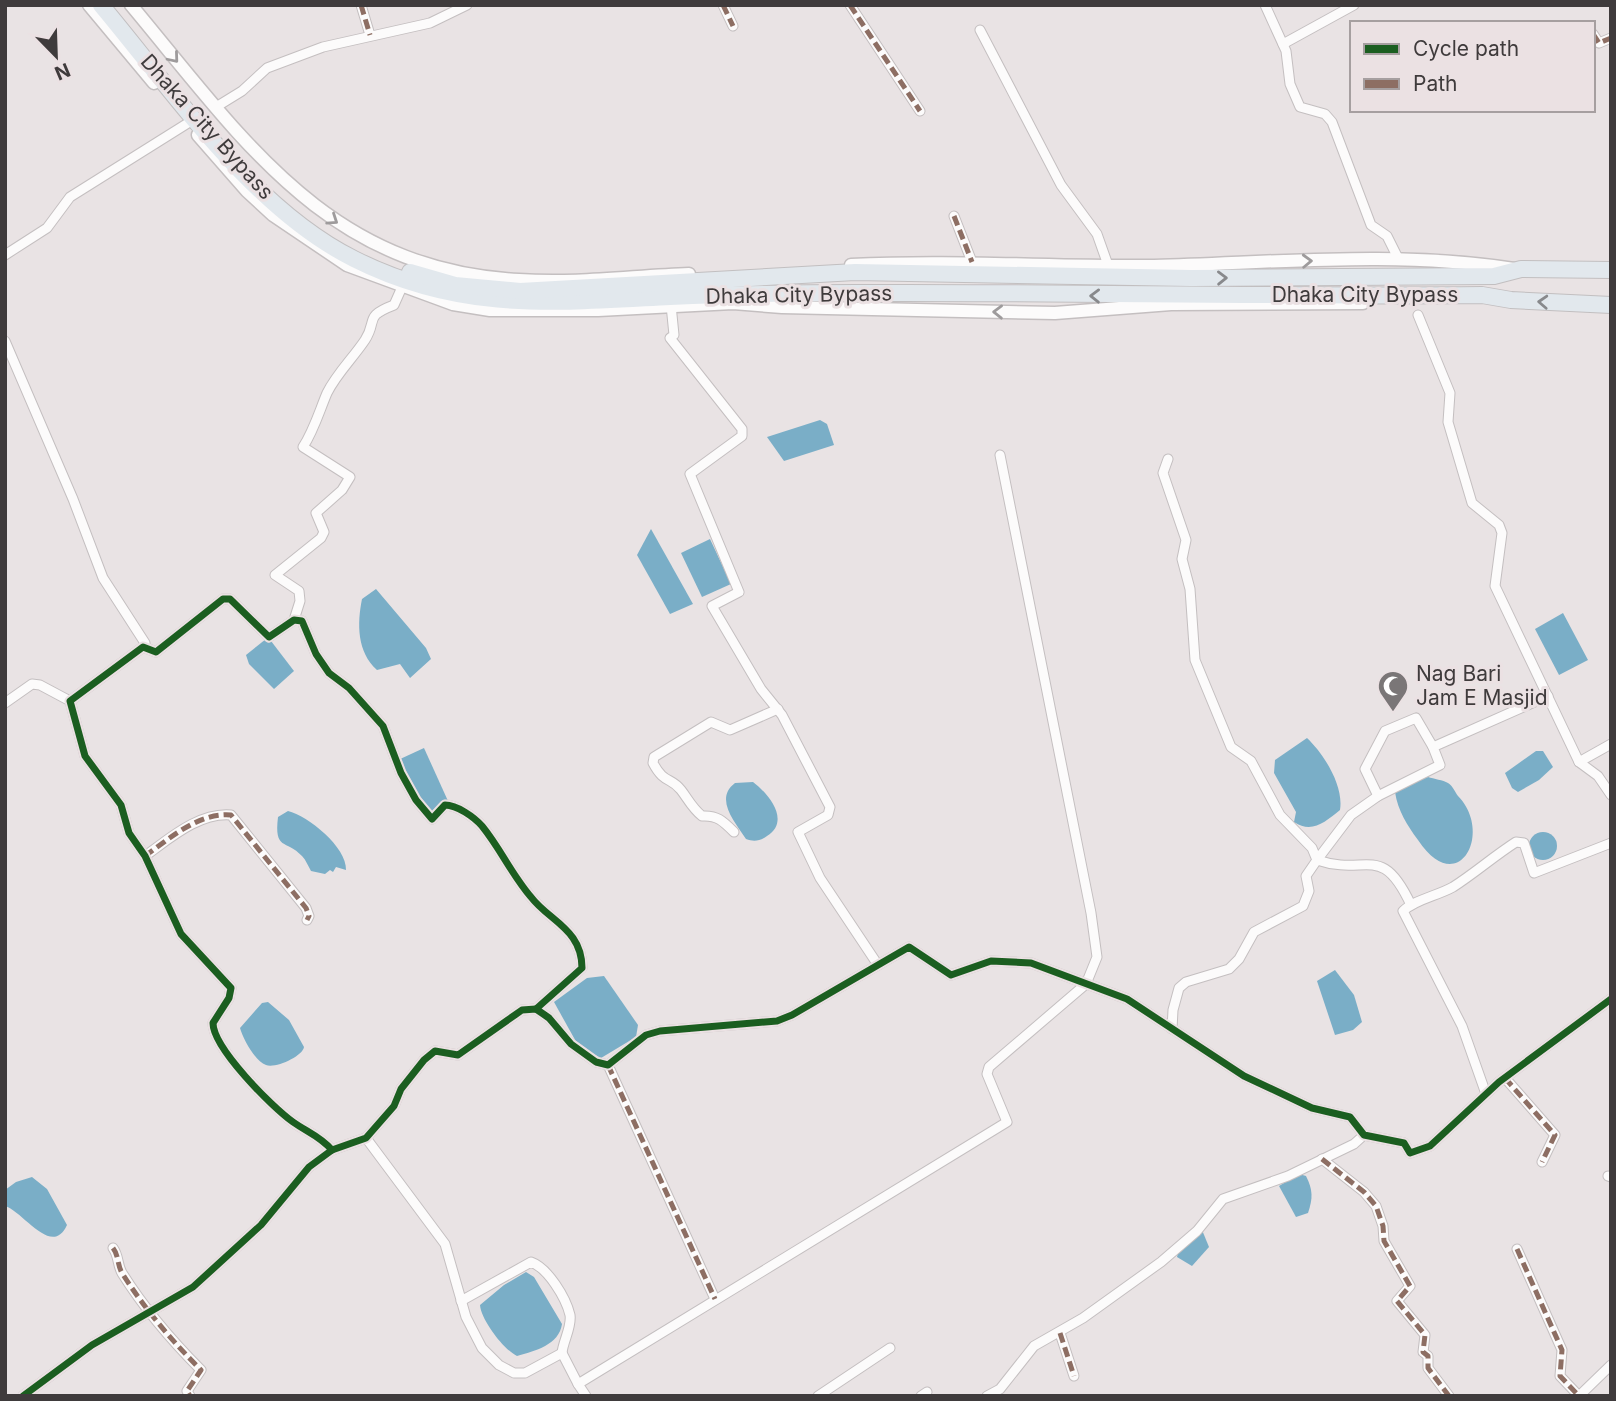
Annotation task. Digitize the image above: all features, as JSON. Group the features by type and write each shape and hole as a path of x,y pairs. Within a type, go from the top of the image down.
{"highway":[{"name":"Dhaka City Bypass","path":"101,5 255,186 300,226 362,263 405,281 455,296 521,302 856,293 1482,295 1507,300 1611,304"},
{"name":"Dhaka City Bypass","path":"113,5 262,179 305,216 357,250 409,272 455,285 520,291 855,272 1191,278 1494,276 1521,270 1611,270"}],"main road":[{"path":"89,5 247,191 296,233 347,265 402,288 453,304 490,310 598,310 733,303 782,307 1055,313 1171,304 1507,300"},
{"path":"131,5 275,174 340,225 392,252 457,272 521,281 972,262 1108,265 1399,260 1456,261 1521,270"}],"street":[{"path":"361,5 370,35"},
{"path":"216,107 242,91 267,68 323,47 430,23 467,5"},
{"path":"723,5 733,26"},
{"path":"850,5 920,111"},
{"path":"1265,5 1283,44 1290,83 1300,107 1325,114 1332,122 1371,225 1387,236 1399,260"},
{"path":"1283,44 1354,5"},
{"path":"979,30 1061,185 1097,234 1108,265"},
{"path":"1595,37 1599,43 1611,38"},
{"path":"5,255 47,228 71,197 188,123"},
{"path":"954,216 972,262"},
{"path":"143,646 156,652 223,600 230,599 269,637 294,620 300,601 299,591 275,575 321,538 324,532 316,513 342,490 350,477 303,447 338,374 368,337 370,320 379,311 394,305 402,288"},
{"path":"671,305 674,335 670,338 742,429 742,436 690,474 739,592 712,606 761,690 778,709 830,807 828,815 798,832 820,878 878,965"},
{"path":"1418,315 1450,393 1448,422 1472,503 1499,525 1502,533 1495,586 1579,762 1598,776 1611,795"},
{"path":"5,341 72,499 93,559 145,643 70,701"},
{"path":"578,1384 1007,1122 987,1074 989,1067 1086,984 1097,957 1091,913 1000,455"},
{"path":"1168,459 1163,473 1186,540 1182,559 1190,589 1195,660 1231,747 1251,761 1280,815 1312,848 1317,860 1334,866 1365,864 1388,869 1398,879 1411,905"},
{"path":"23,1396 92,1345 193,1287 261,1225 309,1167 332,1150 366,1138 394,1106 401,1089 424,1060 435,1051 458,1055 522,1010 536,1009 582,968 582,955 575,941 566,929 531,898 481,826 470,816 445,805 432,819 416,800 401,773 383,726 349,688 329,673 316,654 302,621 294,620"},
{"path":"5,703 32,684 70,701"},
{"path":"1433,747 1549,696"},
{"path":"70,701 85,756 121,805 129,833 145,856 181,934 230,988 229,998 213,1023 217,1039 277,1109 322,1138 332,1150"},
{"path":"734,831 722,820 713,815 702,816 690,806 680,788 662,779 653,763 654,757 711,722 730,730 778,709"},
{"path":"1172,1030 1173,1010 1179,988 1186,982 1229,969 1254,932 1303,906 1309,891 1306,876 1351,815 1378,796 1440,765 1416,718 1385,731 1365,769 1378,796"},
{"path":"1579,762 1611,744"},
{"path":"145,856 198,821 220,814 231,815 306,908 309,916 307,920"},
{"path":"1486,1094 1462,1026 1403,912 1411,905 1456,885 1484,862 1517,842 1524,843 1534,873 1611,843"},
{"path":"608,1065 646,1035 660,1031 777,1021 909,947 951,975 990,961 1031,963 1127,999 1244,1076 1312,1108 1349,1117 1364,1135 1404,1143 1410,1153 1430,1146 1505,1078 1611,999"},
{"path":"536,1009 549,1018 571,1044 596,1062 608,1065"},
{"path":"608,1065 715,1299"},
{"path":"1505,1078 1555,1135 1542,1162"},
{"path":"987,1396 1000,1389 1034,1346 1060,1333 1161,1262 1197,1231 1223,1199 1288,1176 1354,1144 1364,1135"},
{"path":"366,1138 445,1244 466,1317 482,1348 499,1365 514,1373 525,1373 562,1353"},
{"path":"1322,1159 1364,1192 1376,1206 1383,1226 1384,1241 1410,1286 1397,1301 1425,1335 1423,1352 1428,1356 1428,1368 1449,1396"},
{"path":"113,1248 117,1265 150,1312 201,1370 187,1391 190,1396"},
{"path":"1517,1249 1562,1350 1559,1376 1579,1396 1611,1365"},
{"path":"461,1301 531,1262 539,1265 550,1277 570,1315 562,1353 586,1396"},
{"path":"1060,1333 1074,1376"},
{"path":"818,1396 890,1348"}],"water":[{"path":"820,420 827,424 834,445 784,461 767,437"},
{"path":"651,529 693,604 670,614 637,555"},
{"path":"710,539 731,584 702,597 681,553"},
{"path":"376,589 426,648 431,659 410,678 400,664 377,670 370,663 362,646 359,618 362,599"},
{"path":"1563,613 1588,660 1559,675 1535,629"},
{"path":"266,639 271,641 294,671 274,689 249,664 246,655"},
{"path":"1307,738 1331,771 1340,801 1340,810 1313,827 1294,822 1296,812 1274,773 1275,760"},
{"path":"424,748 448,801 433,813 418,799 398,760"},
{"path":"1536,751 1543,751 1553,767 1539,780 1518,792 1512,788 1505,773"},
{"path":"1428,777 1450,784 1468,811 1473,827 1472,842 1458,862 1446,864 1433,857 1410,829 1398,805 1395,792 1407,784"},
{"path":"753,782 771,800 777,815 774,830 764,838 754,841 746,839 728,811 726,803 729,789 735,783"},
{"path":"288,811 306,819 325,834 340,852 346,870 336,867 333,872 330,870 325,874 311,871 302,856 282,843 278,835 278,817"},
{"path":"1543,832 1553,836 1557,846 1553,856 1543,860 1533,856 1529,846 1533,836"},
{"path":"1335,970 1354,995 1362,1022 1353,1030 1335,1035 1317,981"},
{"path":"604,976 638,1025 636,1037 601,1058 579,1047 554,1002 587,978"},
{"path":"268,1002 289,1020 304,1047 294,1058 270,1066 262,1063 254,1054 240,1028 262,1003"},
{"path":"1299,1174 1306,1176 1311,1198 1308,1213 1296,1217 1279,1186"},
{"path":"32,1177 47,1189 67,1225 61,1234 54,1237 46,1235 5,1206 5,1190 16,1182"},
{"path":"1202,1230 1209,1247 1192,1266 1177,1257 1178,1253"},
{"path":"526,1272 534,1277 562,1324 551,1342 517,1356 494,1334 480,1305 504,1285"}],"marked path":[{"path":"361,5 370,35"},
{"path":"723,5 733,26"},
{"path":"850,5 920,111"},
{"path":"1595,37 1599,43 1611,38"},
{"path":"954,216 972,262"},
{"path":"145,856 196,822 219,815 231,815 306,908 309,916 307,920"},
{"path":"608,1065 715,1299"},
{"path":"1505,1078 1555,1135 1542,1162"},
{"path":"1322,1159 1364,1192 1376,1206 1383,1226 1384,1241 1410,1286 1397,1301 1425,1335 1423,1352 1428,1356 1428,1368 1449,1396"},
{"path":"113,1248 122,1273 139,1299 201,1370 187,1391 190,1396"},
{"path":"1517,1249 1562,1350 1560,1376 1579,1396"},
{"path":"1060,1333 1074,1376"}],"cycle path":[{"path":"332,1150 272,1104 245,1076 223,1047 213,1023 229,998 231,988 181,934 145,856 129,833 121,805 85,756 70,701 143,647 156,652 223,599 230,599 269,637 294,620 302,621 316,654 329,673 349,688 383,726 401,773 416,800 432,819 445,805 460,809 475,819 531,897 569,932 580,953 582,968 536,1009"},
{"path":"23,1396 92,1345 193,1287 261,1225 309,1167 332,1150 366,1138 394,1106 401,1089 424,1060 435,1051 458,1055 522,1010 536,1009 549,1018 571,1044 596,1062 608,1065 646,1035 660,1031 777,1021 792,1015 909,947 951,975 991,961 1031,963 1127,999 1244,1076 1312,1108 1350,1117 1364,1135 1404,1143 1410,1153 1430,1146 1499,1082 1611,999"}],"place":[{"name":"Nag Bari Jam E Masjid","path":"1393,713"}]}
